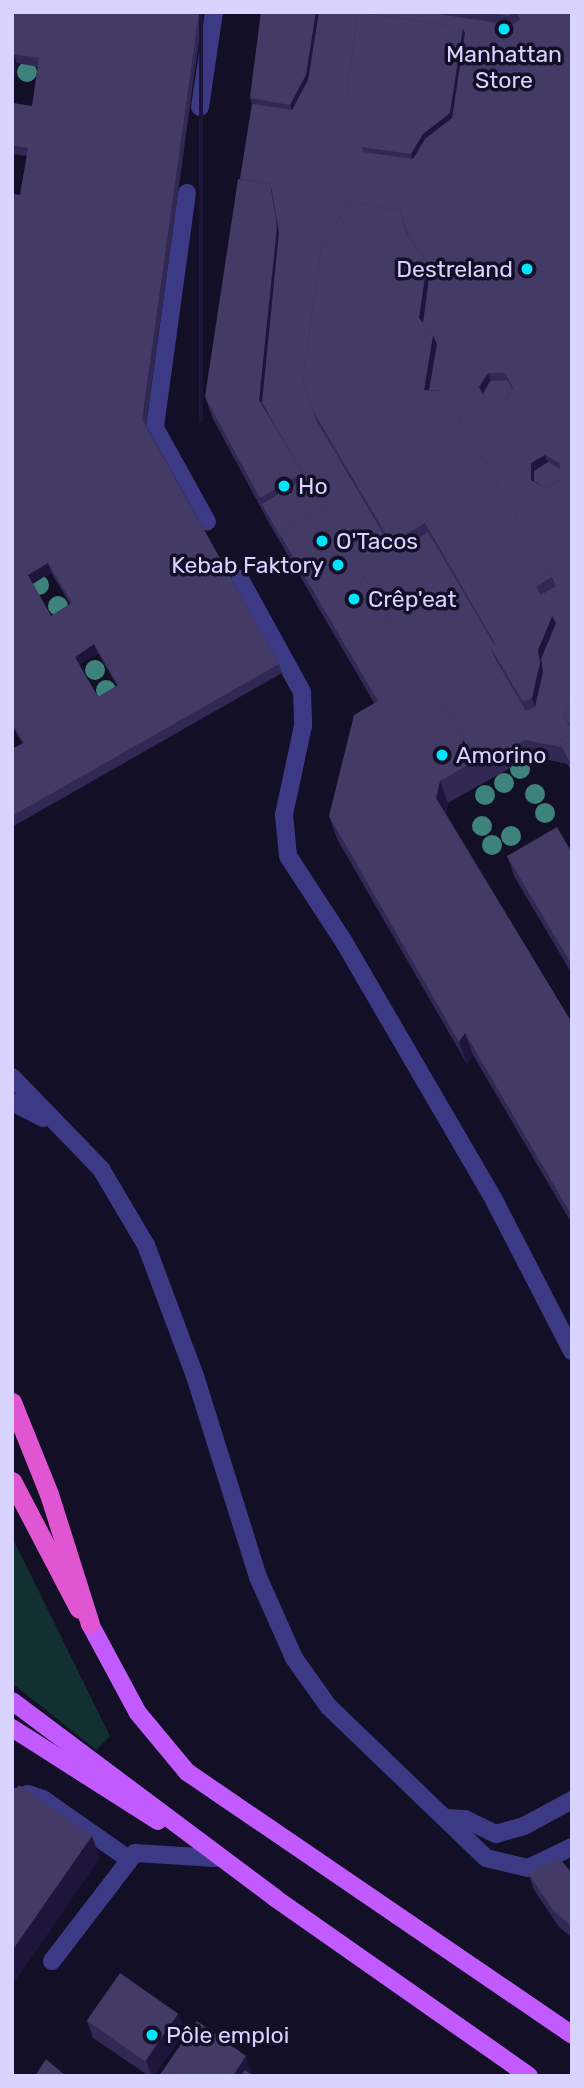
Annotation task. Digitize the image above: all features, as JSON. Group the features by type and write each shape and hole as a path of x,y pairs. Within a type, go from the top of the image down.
{"highway":[{"path":"12,1402 49,1494 90,1624"},
{"path":"12,1481 61,1580 90,1624"}],"main road":[{"path":"90,1624 138,1713 187,1772 572,2035"},
{"path":"12,1701 275,1898"},
{"path":"12,1728 275,1898 529,2076"}],"lane":[{"path":"200,107 214,12"},
{"path":"187,193 155,428 207,522"},
{"path":"240,579 302,692 305,710 284,816 288,856 344,942 494,1200 572,1351"},
{"path":"12,1077 118,1190 146,1245 195,1376 258,1577 294,1658 358,1740 446,1818 486,1858 514,1867 545,1862 572,1847"},
{"path":"12,1102 54,1123"},
{"path":"12,1798 28,1794 43,1799 127,1858"},
{"path":"446,1818 466,1819 496,1834 524,1826 572,1800"},
{"path":"52,1961 127,1858 150,1852 215,1858"}],"green space":[{"path":"12,1537 110,1736 96,1750 12,1683"}],"building":[{"path":"12,12 199,12 142,419 279,664 12,816 12,749 24,743 12,723 12,194 20,195 28,148 12,145 12,103 32,106 39,58 14,54 12,66","holes":["48,563 72,603 51,616 28,575","94,644 118,685 98,697 75,657"]},
{"path":"261,12 316,12 306,75 290,105 250,98"},
{"path":"319,12 358,12 425,12 511,25 520,20 517,12 572,12 572,686 564,715 572,734 559,742 561,747 525,740 480,765 443,703 439,705 323,507 279,533 281,538 262,504 305,478 262,403 279,232 272,190 270,184 240,179 252,104 292,110 308,80","holes":["358,12 463,28 465,33 452,118 425,139 413,159 363,152 347,90","349,202 400,210 408,235 427,262 430,271 423,323 437,344 429,390 443,391 556,586 541,595 556,623 541,659 543,672 535,707 526,711 494,657 491,648 495,646 428,532 394,552 316,420 303,379 321,250","488,373 505,373 513,388 504,402 487,402 479,387","545,455 560,463 560,480 546,488 531,480 531,463"]},
{"path":"358,12 463,28 450,113 423,134 411,154 361,147 347,90"},
{"path":"481,12 515,12 508,16"},
{"path":"238,179 270,184 277,227 259,400 303,473 260,498 205,397"},
{"path":"349,202 400,210 407,234 427,262 419,318 433,335 424,390 443,391 552,577 536,587 553,614 538,650 540,663 532,698 523,702 491,648 496,645 425,523 391,543 313,411 303,379 321,250"},
{"path":"507,380 512,389 504,402 487,402 483,394 490,381"},
{"path":"548,462 560,469 560,480 546,488 534,481 534,471"},
{"path":"323,507 439,705 443,703 478,759 440,781 436,798 572,1023 572,1216 465,1033 459,1042 329,816 354,715 378,701 279,533"},
{"path":"572,686 572,729 564,715"},
{"path":"572,734 572,766 559,742"},
{"path":"557,827 572,853 572,965 507,856"},
{"path":"19,1785 92,1836 12,1951 12,1794"},
{"path":"559,1858 572,1873 572,1927 553,1910 528,1873"},
{"path":"120,1973 178,2014 145,2061 87,2021"},
{"path":"197,2021 246,2056 233,2076 159,2076"},
{"path":"46,2059 66,2076 35,2076"},
{"path":"245,2070 253,2076 241,2076"}],"place":[{"name":"Manhattan Store","path":"504,29"},
{"name":"Destreland","path":"527,269"},
{"name":"Ho","path":"284,486"},
{"name":"O'Tacos","path":"322,541"},
{"name":"Kebab Faktory","path":"338,565"},
{"name":"Crêp'eat","path":"354,599"},
{"name":"Amorino","path":"442,755"},
{"name":"Pôle emploi","path":"152,2035"}]}
